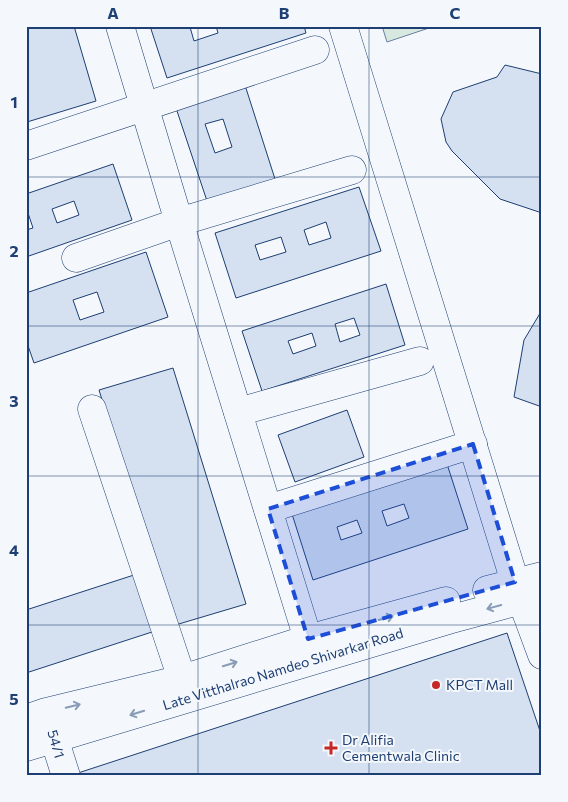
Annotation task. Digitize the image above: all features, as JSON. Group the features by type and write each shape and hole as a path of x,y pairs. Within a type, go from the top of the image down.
{"street":[{"path":"120,26 308,640"},
{"path":"343,26 473,444 534,586 542,654"},
{"path":"26,146 315,50"},
{"path":"76,258 179,222 352,170"},
{"path":"238,412 420,361"},
{"path":"92,409 182,679"},
{"path":"268,509 473,444"},
{"name":"Late Vitthalrao Namdeo Shivarkar Road","path":"42,723 439,623 534,586"},
{"name":"Late Vitthalrao Namdeo Shivarkar Road","path":"26,747 42,723 308,640 534,586"},
{"name":"54/1","path":"42,723 66,776"}],"highlighted area":[{"path":"473,444 515,582 308,639 268,509"}],"shaded area":[{"path":"382,26 435,26 387,42"}],"building":[{"path":"26,26 74,26 96,101 27,122"},
{"path":"150,26 193,26 190,27 194,41 218,33 216,26 304,26 306,33 167,78"},
{"path":"505,65 542,74 542,213 500,199 452,151 446,142 441,119 453,92 497,77"},
{"path":"244,82 275,179 207,201 175,105","holes":["223,119 232,147 215,153 205,124"]},
{"path":"113,164 132,220 26,257 26,230 33,228 28,213 26,213 26,194","holes":["74,201 79,215 57,223 52,209"]},
{"path":"359,187 381,251 236,298 215,233","holes":["326,222 331,238 309,245 304,230","281,237 286,252 260,260 255,245"]},
{"path":"146,252 168,317 34,363 26,340 26,293","holes":["97,292 104,312 80,320 73,300"]},
{"path":"386,284 405,345 262,391 242,331","holes":["354,318 360,335 340,342 335,324","312,333 316,346 293,354 288,341"]},
{"path":"542,310 542,407 514,397 524,340"},
{"path":"173,368 246,604 172,626 99,390"},
{"path":"347,410 364,457 295,482 278,435"},
{"path":"447,464 468,529 313,580 292,514","holes":["404,504 409,518 387,526 382,511","357,520 362,533 341,540 337,527"]},
{"path":"137,574 155,631 26,673 26,610"},
{"name":"KPCT Mall","path":"507,633 542,737 542,776 79,776 78,773"}],"place":[{"name":"KPCT Mall","path":"436,685"},
{"name":"Dr Alifia Cementwala Clinic","path":"331,748"}]}
